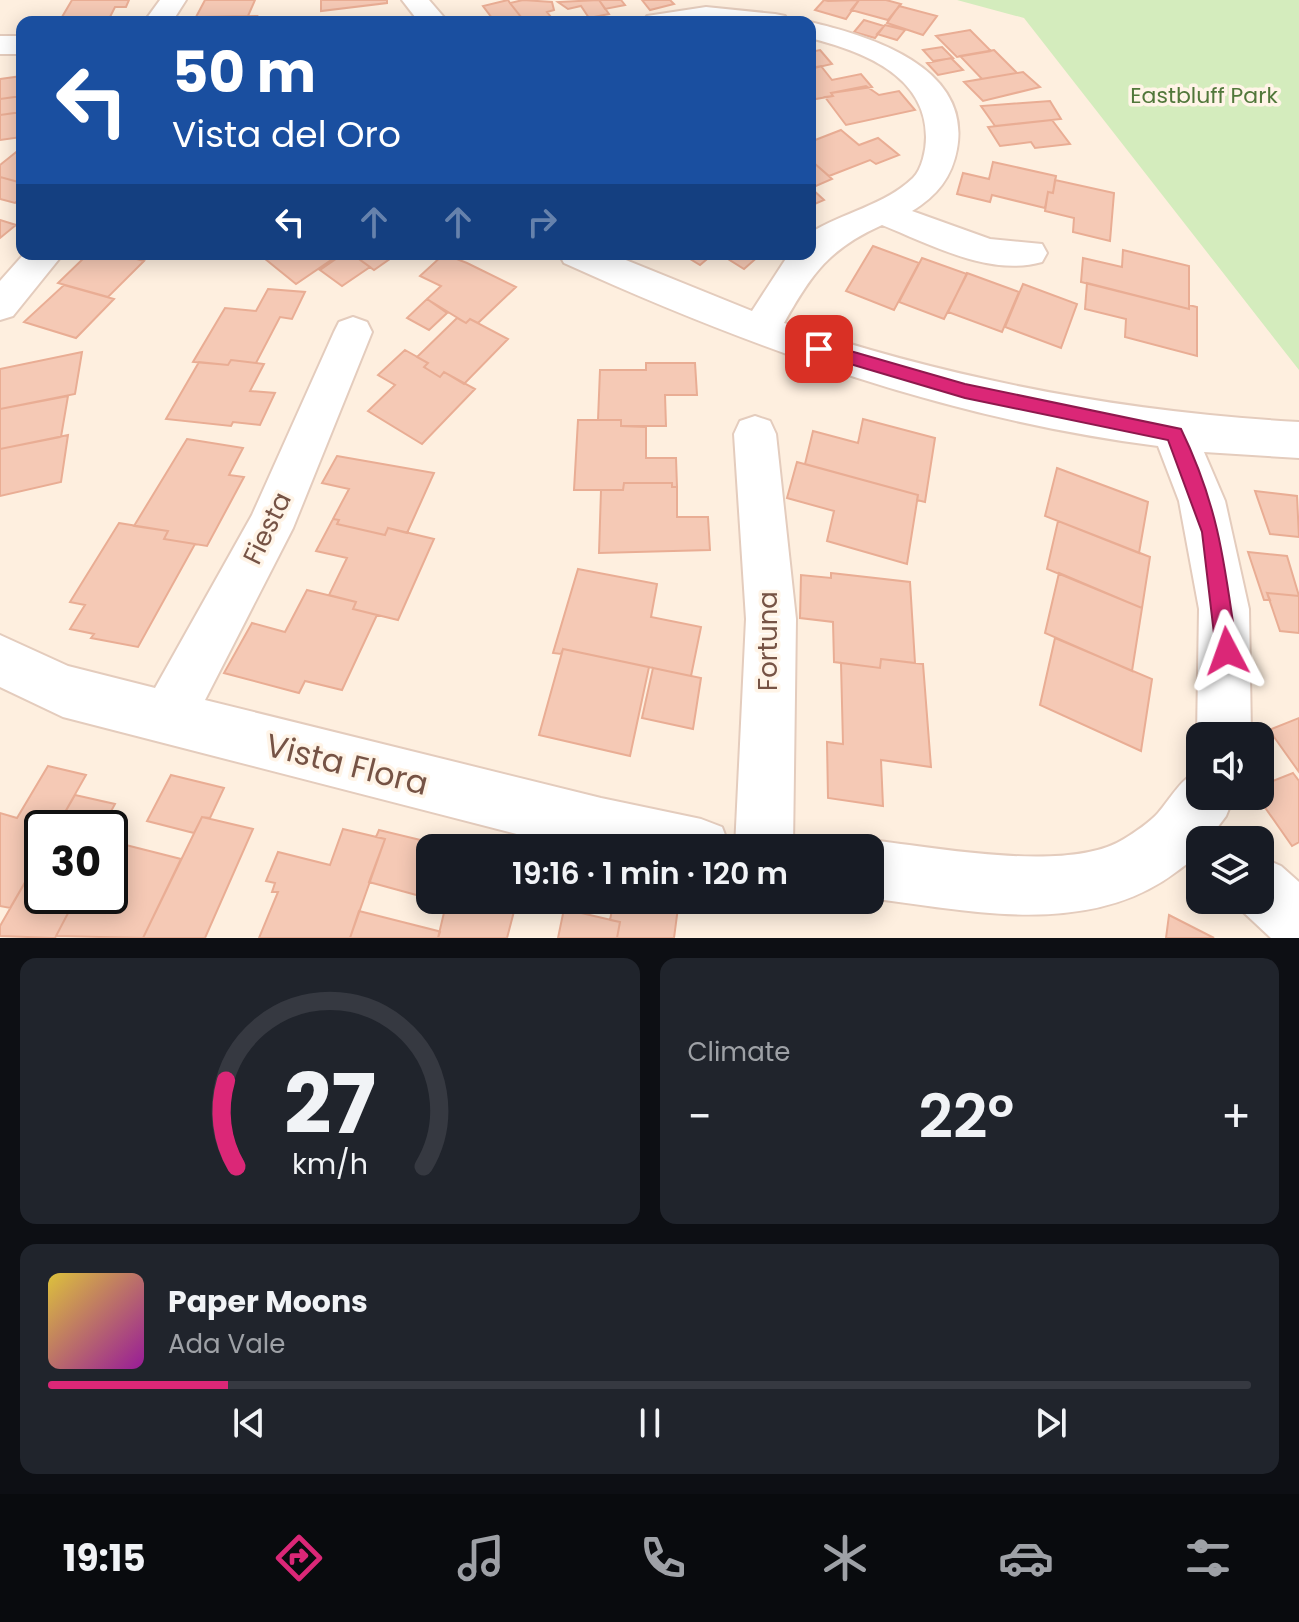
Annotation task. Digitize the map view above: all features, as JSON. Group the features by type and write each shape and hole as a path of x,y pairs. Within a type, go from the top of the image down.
{"street":[{"path":"415,0 429,16"},
{"path":"816,32 866,47 904,67 923,83 940,114 941,154 927,184 883,213 833,235 816,249"},
{"path":"883,213 987,251 1029,253"},
{"path":"0,306 40,260"},
{"path":"592,260 761,330 965,391 1175,434 1299,440"},
{"path":"761,330 794,272 805,260"},
{"name":"Fiesta","path":"167,718 270,528 353,332"},
{"name":"Fortuna","path":"755,434 771,619 764,834"},
{"path":"1175,434 1202,501 1219,579 1227,651 1224,722"},
{"name":"Vista Flora","path":"0,660 63,691 632,834"},
{"path":"884,870 1053,887 1104,880 1149,861 1203,820"},
{"path":"1274,900 1299,923"}],"green space":[{"name":"Eastbluff Park","path":"957,0 1299,0 1299,370 1024,18"}],"building":[{"path":"72,0 129,0 126,7 115,7 110,16 63,16"},
{"path":"205,0 255,0 248,16 197,16"},
{"path":"321,0 387,0 387,3 321,11"},
{"path":"508,0 520,16 490,16 483,6"},
{"path":"523,0 552,2 554,10 547,12 550,16 520,16 510,3"},
{"path":"599,0 609,14 588,16 581,6 568,9 558,2"},
{"path":"599,0 621,0 625,5 605,9"},
{"path":"642,0 670,0 674,4 650,10"},
{"path":"824,0 859,0 846,19 815,10"},
{"path":"859,0 886,0 901,4 888,20 851,10"},
{"path":"899,6 937,16 923,35 887,23"},
{"path":"864,20 884,26 875,38 854,32"},
{"path":"885,25 905,30 897,40 877,34"},
{"path":"970,30 991,51 957,57 936,36"},
{"path":"942,47 953,58 933,61 923,50"},
{"path":"820,50 832,64 816,68 816,51"},
{"path":"994,50 1017,73 982,79 960,56"},
{"path":"951,58 963,70 938,75 927,63"},
{"path":"821,66 832,80 861,74 872,87 831,93 833,96 816,99 816,67"},
{"path":"1023,72 1040,87 983,101 964,82"},
{"path":"16,77 16,97 0,99 0,79"},
{"path":"866,86 879,95 899,91 915,110 846,125 825,97"},
{"path":"16,97 16,113 0,115 0,99"},
{"path":"1050,101 1061,119 995,126 981,106"},
{"path":"16,113 16,138 0,140 0,115"},
{"path":"1052,120 1070,144 1035,148 1031,142 1000,146 988,127"},
{"path":"841,130 859,145 878,138 899,155 876,164 870,160 829,176 816,165 816,140"},
{"path":"16,152 16,181 0,177 0,165"},
{"path":"993,162 1056,176 1053,193 1048,192 1045,208 992,195 990,202 957,194 963,173 989,179"},
{"path":"816,165 832,179 816,186"},
{"path":"0,177 16,181 16,202 0,199"},
{"path":"1055,180 1114,193 1110,241 1073,232 1074,218 1045,211 1048,192 1053,193"},
{"path":"816,193 824,200 816,203"},
{"path":"0,220 16,225 0,238"},
{"path":"873,246 919,263 894,310 846,291"},
{"path":"1123,250 1189,266 1189,309 1081,282 1083,258 1122,267"},
{"path":"922,258 967,274 944,319 899,302"},
{"path":"82,260 144,261 108,297 58,283"},
{"path":"266,260 331,260 296,284"},
{"path":"334,260 360,260 370,267 342,286 320,270"},
{"path":"360,260 388,260 374,270"},
{"path":"437,260 459,260 516,287 478,323 470,319 466,323 427,299 441,286 420,276"},
{"path":"730,260 754,260 744,269"},
{"path":"967,273 1019,292 1002,332 948,312"},
{"path":"1087,283 1189,309 1189,305 1197,307 1197,356 1125,337 1126,319 1085,309"},
{"path":"1023,284 1077,304 1061,348 1005,327"},
{"path":"64,285 114,299 76,338 24,322"},
{"path":"268,289 305,292 292,319 280,317 256,363 231,360 228,365 193,362 225,308 256,311"},
{"path":"427,299 447,313 429,330 407,318"},
{"path":"457,318 466,323 470,319 508,339 464,384 444,372 440,377 424,367 428,363 417,357"},
{"path":"405,350 428,363 424,367 440,377 444,372 475,389 422,444 368,411 395,385 378,375"},
{"path":"82,352 75,394 0,409 0,369"},
{"path":"231,360 264,364 250,391 275,393 260,425 233,422 231,426 166,419 199,362 228,365"},
{"path":"646,363 695,363 697,395 665,395 666,426 621,426 621,420 598,420 600,370 646,370"},
{"path":"68,396 61,437 0,449 0,409"},
{"path":"863,419 935,438 925,502 917,500 918,495 805,464 813,431 858,443"},
{"path":"578,420 621,420 621,426 646,427 646,458 676,458 677,487 672,487 672,483 624,483 623,490 574,490"},
{"path":"68,435 61,482 0,496 0,449"},
{"path":"187,439 243,448 229,475 244,477 207,546 164,539 168,531 134,526"},
{"path":"337,456 434,473 407,533 388,528 385,535 337,524 339,520 333,519 349,489 322,483"},
{"path":"797,462 918,495 907,564 827,541 834,511 787,498"},
{"path":"1057,468 1148,502 1139,553 1045,516"},
{"path":"624,483 672,483 672,487 677,487 677,517 708,517 710,550 599,553 601,490 623,490"},
{"path":"1255,491 1297,496 1299,537 1270,534"},
{"path":"333,519 339,520 337,524 385,535 388,528 434,539 398,620 353,609 356,602 329,595 347,558 316,551"},
{"path":"1058,521 1150,557 1142,608 1047,569"},
{"path":"119,523 168,531 164,539 195,544 138,647 91,638 94,634 70,629 85,605 70,602"},
{"path":"1248,552 1287,556 1299,596 1267,593 1270,600 1264,600"},
{"path":"578,569 657,584 651,617 701,627 691,676 563,649 561,654 553,653"},
{"path":"831,573 910,582 915,663 881,659 880,668 834,662 833,622 800,618 801,575 831,578"},
{"path":"1059,573 1142,608 1132,671 1045,633"},
{"path":"307,590 356,602 353,609 377,615 342,690 305,681 299,693 224,673 252,623 285,632"},
{"path":"1267,593 1299,596 1299,633 1280,631"},
{"path":"1055,638 1152,679 1141,751 1040,705"},
{"path":"563,649 649,667 630,756 539,735"},
{"path":"881,659 923,664 931,767 881,760 883,806 828,798 827,742 843,744 841,663 880,668"},
{"path":"653,668 701,678 693,729 642,718"},
{"path":"1299,718 1299,772 1274,737 1274,728"},
{"path":"48,766 86,775 66,810 24,810 24,884 10,908 0,906 0,813 17,818"},
{"path":"1293,773 1299,781 1299,842 1292,846 1267,810 1274,810 1274,780"},
{"path":"171,775 224,788 210,818 202,817 194,833 147,821"},
{"path":"75,795 115,804 112,810 66,810"},
{"path":"202,817 253,829 205,938 143,938"},
{"path":"343,829 385,839 350,938 259,938 278,892 272,892 275,883 266,881 278,852 330,865"},
{"path":"379,830 416,839 416,895 369,882 385,839 376,837"},
{"path":"128,846 181,859 143,938 56,936 68,914 128,914"},
{"path":"24,884 24,914 68,914 55,938 0,936 0,926"},
{"path":"359,911 440,932 438,938 350,938"},
{"path":"444,914 513,914 507,938 438,938"},
{"path":"563,914 586,914 620,922 617,938 558,938"},
{"path":"611,914 677,914 674,938 617,938 620,922 610,920"},
{"path":"1169,915 1214,938 1166,938"}],"route":[{"path":"819,349 965,391 1069,415 1175,434 1211,532 1224,609 1227,651"}]}
